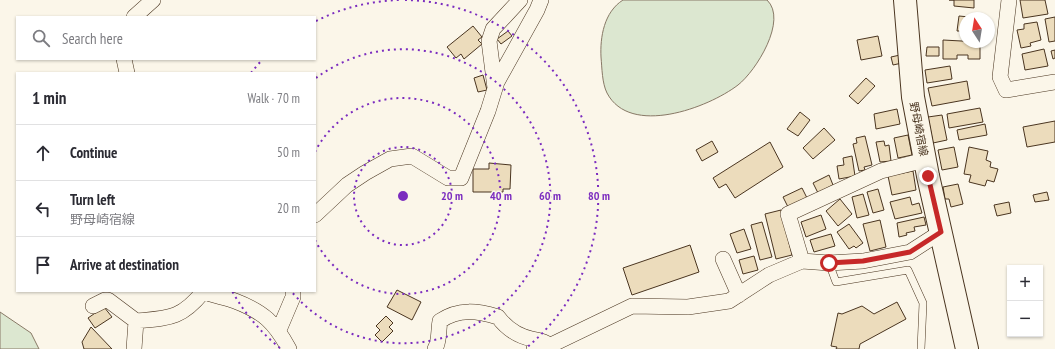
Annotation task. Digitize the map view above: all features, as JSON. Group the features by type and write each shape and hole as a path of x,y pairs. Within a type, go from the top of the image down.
{"main road":[{"name":"野母崎宿線","path":"904,0 913,97 925,160 967,349"}],"street":[{"path":"135,16 153,0"},
{"path":"495,88 489,41 493,29 520,0"},
{"path":"316,214 346,185 390,159 412,156 448,178 461,178 495,88 541,0"},
{"path":"1009,0 1000,77 1006,90 1055,82"},
{"path":"124,60 126,72"},
{"path":"802,261 788,214 881,171 925,160"},
{"path":"534,349 549,346 632,306 688,307 729,301 769,275 802,261 829,263 863,261 910,252 941,232"},
{"path":"723,259 739,295"},
{"path":"93,306 108,300 136,321 173,317 181,313 196,301 202,292"},
{"path":"206,292 235,301 260,312 279,330 289,349"},
{"path":"279,330 293,297 293,292"},
{"path":"435,349 439,340 438,333 440,321 446,317 472,310 498,317 505,326 513,332 521,336 542,340 549,346"},
{"path":"134,349 136,321"}],"lane":[{"path":"829,263 836,282 908,270 923,303 921,349"}],"green space":[{"path":"623,0 767,0 773,9 774,20 772,32 761,57 753,69 738,85 725,94 689,109 670,114 651,116 633,114 618,106 607,93 602,71 601,41 604,26 611,11"},
{"path":"0,312 31,333 39,349 0,349"}],"building":[{"path":"954,0 974,0 974,8 954,6"},
{"path":"1020,0 1045,0 1048,14 1023,18"},
{"path":"959,16 959,31 957,31"},
{"path":"1055,17 1055,41 1049,42 1045,19"},
{"path":"1037,22 1041,40 1030,43 1031,46 1021,48 1017,30 1024,29 1024,24"},
{"path":"473,26 482,37 478,40 482,44 464,59 461,54 456,58 447,47"},
{"path":"508,31 512,36 501,44 497,39"},
{"path":"878,36 882,56 861,60 857,40"},
{"path":"943,40 959,41 959,48 980,48 980,59 968,59 968,55 957,55 957,59 943,59"},
{"path":"927,47 939,47 939,56 926,56"},
{"path":"1044,49 1048,66 1025,70 1022,54"},
{"path":"1055,50 1055,58 1053,59 1051,51"},
{"path":"900,55 902,63 893,65 891,57"},
{"path":"950,66 952,79 927,83 925,70"},
{"path":"483,75 487,90 478,92 474,78"},
{"path":"866,78 875,86 858,104 849,96"},
{"path":"967,81 970,99 932,106 928,88"},
{"path":"980,108 983,122 949,128 947,114"},
{"path":"897,109 900,124 876,129 874,114"},
{"path":"800,112 810,120 798,136 787,129"},
{"path":"942,115 947,140 933,143 928,117"},
{"path":"1055,121 1055,142 1027,147 1023,127"},
{"path":"985,124 987,135 959,140 957,130"},
{"path":"824,128 835,140 813,159 803,148"},
{"path":"908,135 912,155 898,158 894,138"},
{"path":"865,136 872,165 864,167 865,170 859,171 853,144 857,143 856,138"},
{"path":"712,141 718,152 702,161 696,150"},
{"path":"884,141 885,146 889,145 891,161 880,162 876,142"},
{"path":"770,142 783,167 735,198 726,184 719,188 713,178"},
{"path":"954,147 958,167 942,170 938,150"},
{"path":"969,147 988,151 986,160 991,162 990,167 998,169 994,182 987,180 985,186 969,182 971,175 964,174"},
{"path":"852,156 855,176 839,179 837,166 844,165 843,158"},
{"path":"489,163 511,165 510,189 503,189 503,192 473,192 473,169 489,169"},
{"path":"913,171 916,190 892,195 888,176"},
{"path":"829,175 833,185 818,193 813,183"},
{"path":"958,184 963,204 951,207 949,199 945,199 943,187"},
{"path":"802,188 807,198 788,207 783,197"},
{"path":"878,189 884,210 873,213 867,192"},
{"path":"1047,192 1049,200 1035,202 1033,195"},
{"path":"863,194 869,215 857,218 852,197"},
{"path":"910,197 912,205 919,203 922,213 895,219 890,202"},
{"path":"840,199 852,214 838,226 826,211"},
{"path":"1009,202 1011,213 997,216 994,205"},
{"path":"781,210 792,255 776,259 765,214"},
{"path":"821,215 826,229 806,237 801,222"},
{"path":"924,217 926,225 914,227 915,231 906,233 907,235 899,237 897,223"},
{"path":"880,220 886,247 870,251 863,224"},
{"path":"762,222 772,257 760,260 751,225"},
{"path":"849,224 863,243 856,248 854,246 849,249 837,232"},
{"path":"744,229 751,249 737,253 730,234"},
{"path":"831,234 835,246 814,252 810,240"},
{"path":"690,245 699,272 632,295 623,268"},
{"path":"754,256 758,270 743,274 739,260"},
{"path":"397,290 421,302 412,320 387,307"},
{"path":"897,302 906,319 860,344 859,349 836,349 837,347 831,346 838,313 842,314 862,306 874,314"},
{"path":"104,307 112,317 95,328 88,318"},
{"path":"386,316 393,323 389,327 393,331 382,342 375,335 380,330 376,326"},
{"path":"91,327 112,349 84,349 82,342"}],"route":[{"path":"829,263 863,261 910,252 941,232 928,176"}]}
